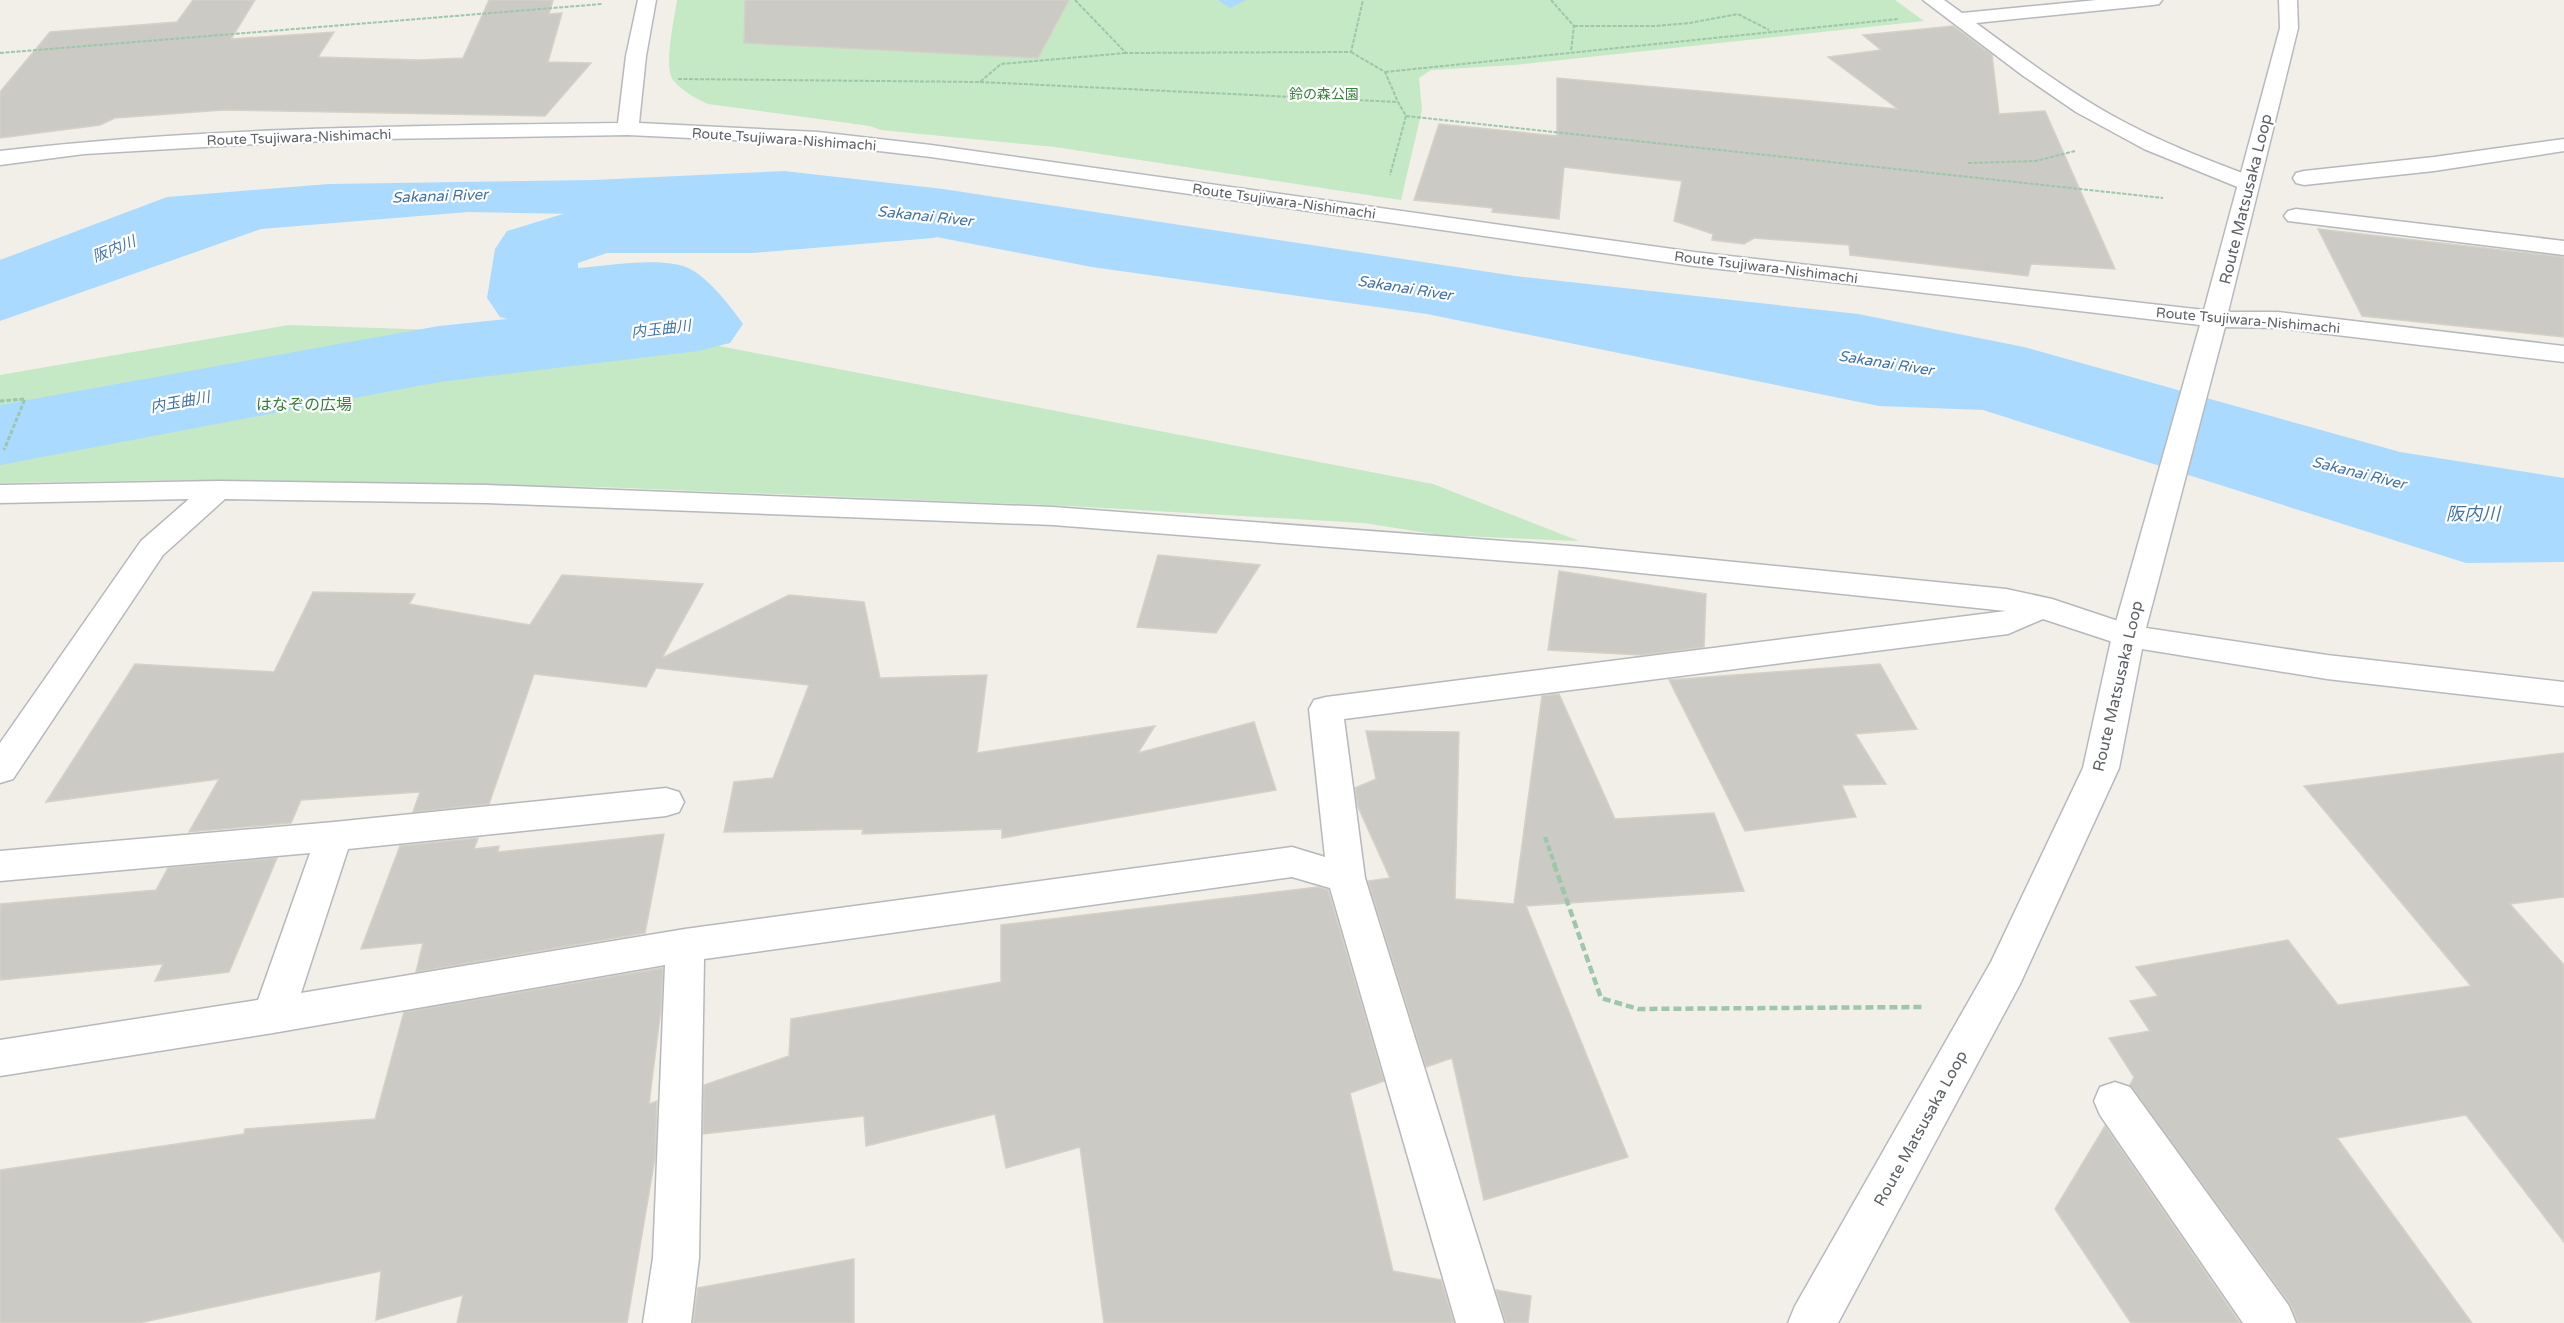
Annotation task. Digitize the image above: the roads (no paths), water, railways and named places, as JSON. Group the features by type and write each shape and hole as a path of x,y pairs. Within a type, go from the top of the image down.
{"street":[{"path":"628,129 636,56 647,0"},
{"path":"1932,0 2064,95 2130,133 2185,160 2248,183"},
{"path":"1960,20 2153,0"},
{"name":"Route Matsusaka Loop","path":"1812,1323 2006,972 2101,768 2128,636 2244,208 2248,183 2289,28 2288,0"},
{"name":"Route Tsujiwara-Nishimachi","path":"0,158 84,148 389,133 628,129 818,138 931,151 1694,259 2211,329 2278,320 2564,354"},
{"path":"2304,178 2434,164 2564,145"},
{"path":"2295,216 2564,248"},
{"path":"0,770 152,548 218,490"},
{"path":"0,494 218,490 498,495 1053,516 1583,557 2006,600 2041,607 2128,636 2327,667 2564,694"},
{"path":"1480,1323 1346,878 1326,709 2008,623 2041,607"},
{"path":"0,866 334,836 666,802"},
{"path":"273,1015 334,836"},
{"path":"0,1058 273,1015 685,945 1292,862 1346,878"},
{"path":"667,1323 676,1258 685,945"},
{"path":"2115,1101 2272,1323"}],"water":[{"name":"阪内川","path":"784,171 943,189 1515,276 1858,314 2024,347 2400,452 2564,478 2564,562 2466,563 1983,410 1879,406 1427,314 1092,267 900,230 738,217 468,212 261,229 0,321 0,260 167,197 329,184 593,180"}],"waterway":[{"path":"1223,0 1230,5 1241,0"},
{"name":"内玉曲川","path":"0,435 439,354 698,324 661,288 531,298 537,249 599,228 752,228 933,214"}],"park label":[{"name":"鈴の森公園","path":"1324,94"},
{"name":"はなぞの広場","path":"304,404"}],"water label":[{"name":"Sakanai River","path":"440,196"},
{"name":"Sakanai River","path":"925,216"},
{"name":"Sakanai River","path":"1405,288"},
{"name":"Sakanai River","path":"1886,363"},
{"name":"Sakanai River","path":"2359,473"}]}
